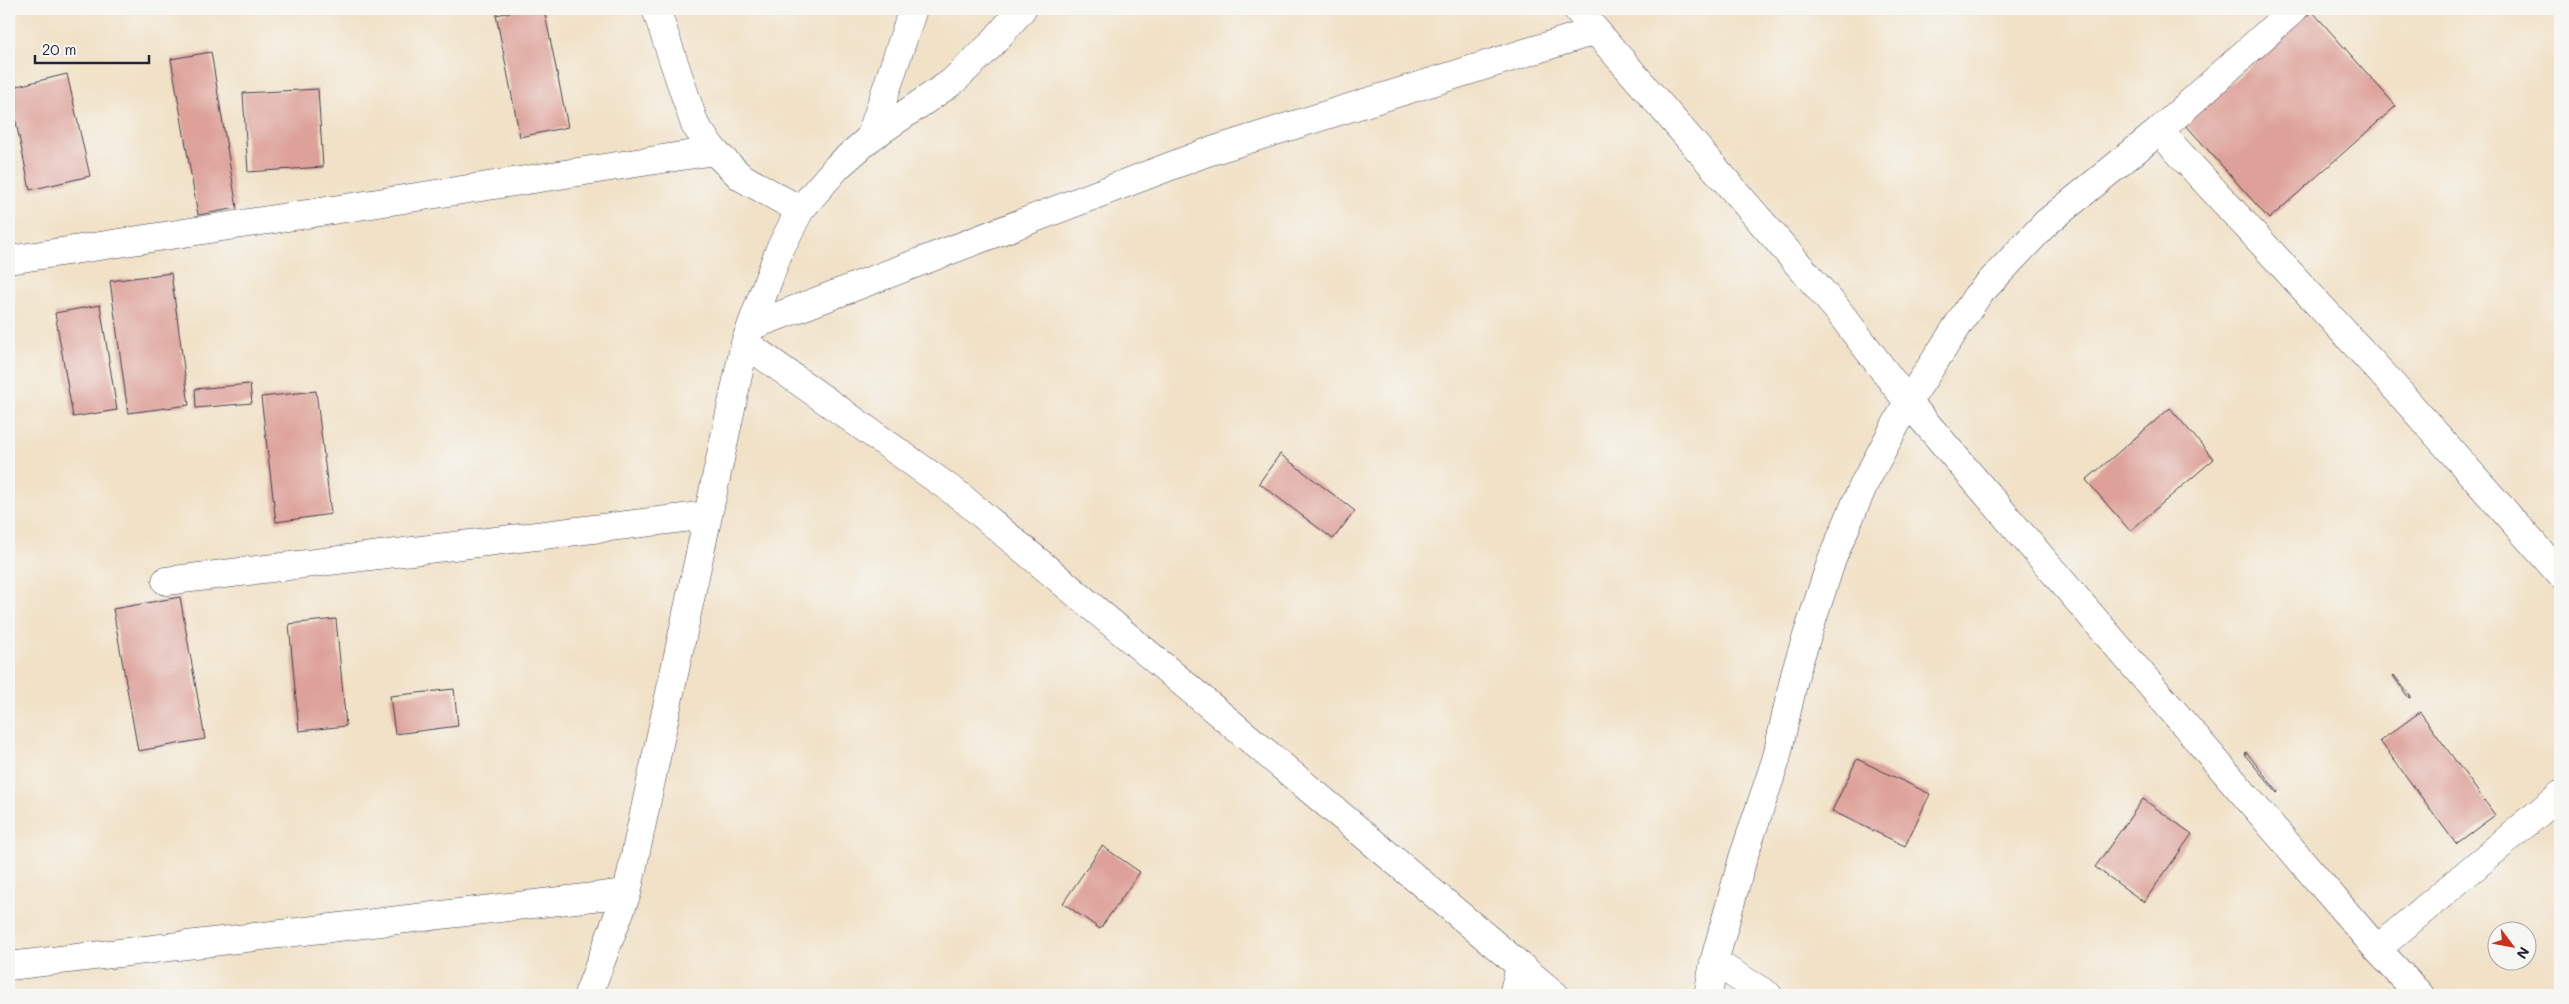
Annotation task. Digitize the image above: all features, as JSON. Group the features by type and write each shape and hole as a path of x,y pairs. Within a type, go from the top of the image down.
{"street":[{"path":"656,9 695,125 714,152 742,177 800,210"},
{"path":"870,138 913,9"},
{"path":"588,995 627,893 748,334 780,251 800,210 837,167 870,138 952,82 991,45 1022,9"},
{"path":"1578,9 1595,31 1836,308 1908,402 2377,949 2420,995"},
{"path":"1708,995 1714,962 1743,858 1776,760 1796,670 1832,559 1864,484 1908,402 1977,296 2046,223 2159,131 2294,9"},
{"path":"748,334 1205,153 1595,31"},
{"path":"2159,131 2390,382 2560,574"},
{"path":"9,260 714,152"},
{"path":"748,334 960,496 1520,967 1556,995"},
{"path":"166,581 708,515"},
{"path":"2377,949 2560,795"},
{"path":"9,966 627,893"},
{"path":"1714,962 1768,995"},
{"path":"1513,995 1520,967"}],"building":[{"path":"527,9 544,9 568,127 520,137 496,15"},
{"path":"2312,11 2396,106 2269,219 2185,124"},
{"path":"211,52 237,208 198,215 171,59"},
{"path":"67,74 90,176 30,190 9,88"},
{"path":"318,89 323,167 248,172 243,93"},
{"path":"171,273 189,405 128,413 110,281"},
{"path":"100,305 117,410 73,417 55,313"},
{"path":"250,384 252,403 196,408 195,389"},
{"path":"316,391 331,514 276,522 261,397"},
{"path":"2170,408 2214,459 2130,531 2086,480"},
{"path":"1280,454 1355,511 1333,539 1259,483"},
{"path":"180,597 205,739 138,751 113,609"},
{"path":"336,619 346,726 299,731 289,624"},
{"path":"2394,675 2411,697 2409,698"},
{"path":"454,689 458,726 395,734 390,696"},
{"path":"2420,712 2495,815 2456,844 2380,741"},
{"path":"2246,752 2278,792 2277,793 2245,755"},
{"path":"1857,759 1930,794 1905,846 1832,811"},
{"path":"2143,799 2192,834 2144,902 2095,867"},
{"path":"1102,846 1140,872 1100,929 1063,903"}]}
